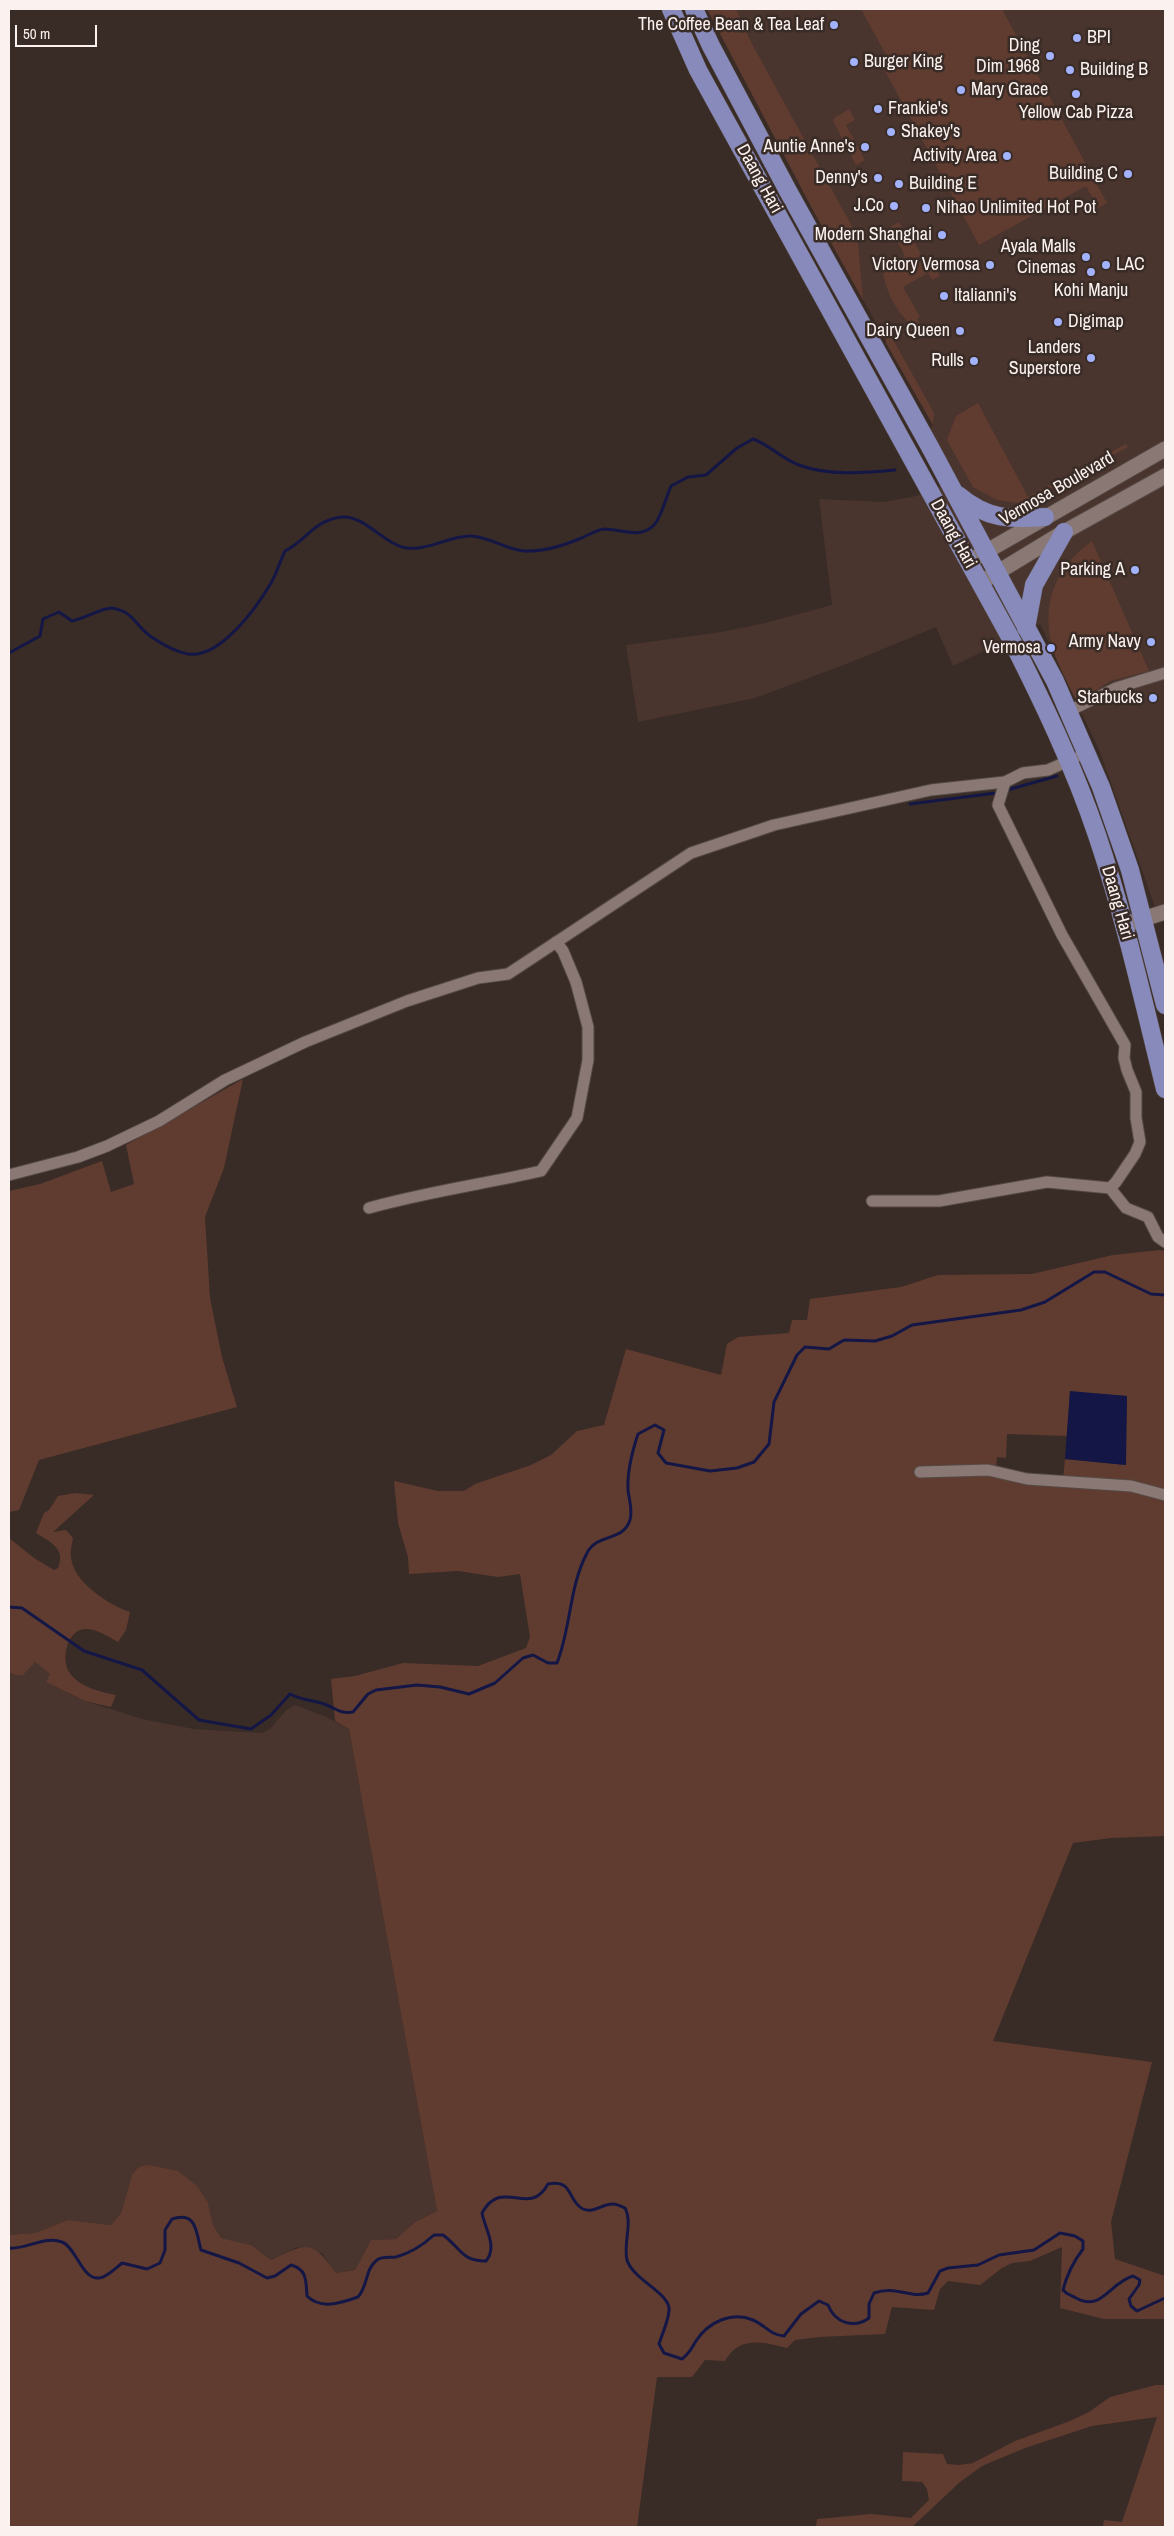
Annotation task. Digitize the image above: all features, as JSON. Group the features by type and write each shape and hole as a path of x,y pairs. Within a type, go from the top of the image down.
{"main road":[{"name":"Daang Hari","path":"671,9 698,70 980,583 1037,691 1069,761 1097,835 1124,925 1165,1089"},
{"name":"Daang Hari","path":"694,9 710,46 955,493 1069,712 1087,752 1130,870 1165,1005"},
{"name":"Vermosa Boulevard","path":"968,562 1165,449"},
{"path":"980,583 1064,532 1165,476"},
{"path":"955,493 974,507 998,517 1045,517"},
{"path":"1026,628 1034,585 1064,532"},
{"path":"1124,925 1165,912"}],"street":[{"path":"1069,712 1116,688 1165,672"},
{"path":"9,1175 78,1157 106,1146 159,1121 225,1080 305,1042 407,1001 478,978 508,974 691,853 774,825 931,790 1005,782 1023,773 1048,770 1087,752"},
{"path":"1005,782 998,805 1062,935 1122,1036 1125,1045 1124,1058 1136,1092 1136,1118 1140,1142 1135,1154 1110,1188"},
{"path":"369,1208 417,1195 472,1186 541,1171 555,1146 566,1135 577,1118 588,1060 588,1027 574,975 563,951 556,942"},
{"path":"872,1201 939,1201 1048,1182 1110,1188 1126,1208 1148,1217 1158,1237 1165,1242"},
{"path":"920,1472 988,1470 1027,1479 1131,1486 1165,1494"}],"shaded area":[{"name":"Vermosa","path":"707,9 1165,9 1165,920 1160,921 1100,752 1040,624 953,666 936,627 849,663 755,698 638,722 626,645 721,632 765,623 832,605 819,499 884,502 916,496 957,480 930,428 933,425 814,212"},
{"path":"707,9 736,9 752,44 854,230 858,243 863,300 814,212"},
{"path":"861,9 1002,9 1107,203 1098,208 1086,186 979,245 885,71 892,66"},
{"path":"849,109 855,120 846,125 865,160 856,165 833,121 834,118"},
{"path":"899,222 910,242 914,241 924,260 930,257 940,276 932,280 928,273 903,287 920,317 917,319 922,328 920,329 905,319 899,312 890,295 882,269 905,256 890,227"},
{"path":"885,325 934,413 933,425 886,343"},
{"path":"978,403 1028,497 1126,444 1128,447 1029,501 1016,503 997,500 973,487 947,440 956,416"},
{"path":"1092,541 1149,671 1110,681 1083,699 1076,700 1052,646 1049,630 1050,600 1054,587 1069,562"},
{"path":"243,1079 224,1168 205,1217 210,1298 222,1357 237,1407 39,1460 19,1510 9,1512 9,1191 40,1184 102,1161 111,1192 134,1184 126,1145"},
{"path":"1165,1251 1165,1836 1111,1838 1073,1843 993,2041 1152,2062 1111,2222 1115,2259 1165,2276 1165,2319 1104,2319 1060,2308 1062,2247 1030,2261 1012,2263 1002,2268 980,2285 948,2281 940,2289 934,2310 892,2307 885,2334 795,2340 787,2348 753,2342 737,2347 725,2361 705,2360 692,2377 657,2377 637,2527 9,2527 9,2235 35,2233 68,2220 111,2225 121,2213 132,2175 139,2167 149,2165 178,2171 197,2186 208,2203 213,2225 221,2238 251,2245 271,2260 293,2250 308,2247 321,2254 336,2273 355,2270 371,2240 396,2239 415,2222 437,2211 349,1729 335,1721 331,1679 355,1676 403,1663 478,1666 526,1648 530,1637 520,1574 498,1577 458,1571 409,1574 408,1557 398,1523 394,1481 438,1491 464,1491 475,1484 531,1465 551,1455 577,1431 604,1425 626,1349 721,1375 727,1344 738,1337 789,1333 792,1320 807,1320 810,1299 901,1287 938,1275 1032,1274 1113,1255","holes":["1070,1392 1127,1396 1125,1465 1065,1459 1063,1479 996,1471 997,1457 1006,1458 1007,1434 1067,1436"]},
{"path":"1070,1391 1127,1396 1126,1465 1065,1459"},
{"path":"75,1493 94,1495 53,1532 66,1530 73,1538 71,1555 73,1566 85,1584 112,1604 130,1612 126,1630 118,1642 90,1629 79,1630 74,1634 67,1645 67,1666 73,1677 84,1685 116,1695 111,1707 85,1701 46,1682 50,1674 35,1662 23,1675 15,1675 9,1672 9,1538 34,1558 54,1570 58,1568 60,1555 55,1546 36,1533 44,1513 49,1510 58,1496"},
{"path":"35,1662 51,1675 46,1682 85,1701 142,1719 194,1729 261,1733 270,1729 286,1710 295,1705 324,1716 349,1729 437,2211 415,2222 396,2239 371,2240 355,2270 336,2273 322,2253 297,2247 271,2260 251,2245 221,2238 213,2225 208,2203 132,2175 121,2213 111,2225 68,2220 35,2233 9,2235 9,1672 15,1675"},
{"path":"1156,2385 1165,2385 1165,2527 1103,2527 1104,2520 1122,2522 1157,2417 1092,2426 1025,2448 982,2466 960,2482 912,2527 816,2527 817,2519 871,2514 911,2518 929,2500 927,2489 922,2482 902,2481 903,2452 943,2454 947,2464 973,2463 1015,2441 1089,2412 1110,2397"}],"waterway":[{"path":"9,653 40,636 43,619 59,612 72,621 111,608 125,612 147,634 174,650 188,654 200,653 225,640 247,617 265,593 285,551 293,547 317,526 332,519 342,517 358,520 387,540 402,547 419,548 470,536 484,538 517,550 538,551 566,544 604,529 637,533 644,532 655,524 671,486 688,477 706,475 737,448 753,439 799,465 822,471 847,473 895,470"},
{"path":"1007,790 1057,776"},
{"path":"910,804 996,793"},
{"path":"9,1607 22,1608 84,1651 142,1670 199,1720 251,1729 271,1715 290,1694 348,1712 353,1712 368,1694 376,1690 417,1685 440,1687 469,1694 495,1683 523,1658 533,1655 548,1663 557,1663 562,1650 573,1594 587,1553 597,1542 622,1532 630,1520 628,1476 638,1434 655,1425 664,1430 658,1453 666,1463 710,1471 737,1468 754,1462 769,1444 774,1402 797,1355 805,1347 829,1349 844,1340 875,1341 892,1336 912,1325 1021,1310 1045,1302 1094,1272 1105,1272 1151,1294 1165,1295"},
{"path":"9,2248 56,2240 67,2245 88,2274 93,2277 102,2278 122,2263 147,2269 160,2263 165,2250 165,2230 172,2219 186,2218 194,2225 201,2250 239,2263 267,2278 275,2276 291,2265 296,2267 305,2276 307,2296 318,2303 331,2304 358,2297 370,2268 377,2260 407,2253 434,2235 443,2235 471,2259 486,2261 491,2250 491,2244 482,2213 490,2203 498,2198 532,2198 541,2194 548,2184 556,2183 566,2188 574,2201 583,2209 591,2210 610,2204 625,2208 628,2220 627,2260 637,2274 665,2299 669,2311 659,2344 664,2353 682,2359 689,2353 701,2334 721,2320 737,2317 753,2320 771,2332 784,2336 801,2314 819,2301 828,2305 840,2320 857,2323 869,2318 869,2304 874,2293 889,2290 915,2294 928,2293 940,2271 948,2268 978,2265 999,2255 1034,2250 1060,2233 1075,2236 1083,2241 1083,2249 1071,2268 1063,2290 1068,2294 1085,2301 1093,2301 1133,2276 1140,2280 1139,2285 1129,2299 1131,2306 1137,2311 1165,2298"}],"place":[{"name":"The Coffee Bean & Tea Leaf","path":"834,25"},
{"name":"BPI","path":"1077,38"},
{"name":"Ding Dim 1968","path":"1050,56"},
{"name":"Burger King","path":"854,62"},
{"name":"Building B","path":"1070,70"},
{"name":"Mary Grace","path":"961,90"},
{"name":"Yellow Cab Pizza","path":"1076,94"},
{"name":"Frankie's","path":"878,109"},
{"name":"Shakey's","path":"891,132"},
{"name":"Auntie Anne's","path":"865,147"},
{"name":"Activity Area","path":"1007,156"},
{"name":"Building C","path":"1128,174"},
{"name":"Denny's","path":"878,178"},
{"name":"Building E","path":"899,184"},
{"name":"J.Co","path":"894,206"},
{"name":"Nihao Unlimited Hot Pot","path":"926,208"},
{"name":"Modern Shanghai","path":"942,235"},
{"name":"Ayala Malls Cinemas","path":"1086,257"},
{"name":"Victory Vermosa","path":"990,265"},
{"name":"LAC","path":"1106,265"},
{"name":"Kohi Manju","path":"1091,272"},
{"name":"Italianni's","path":"944,296"},
{"name":"Digimap","path":"1058,322"},
{"name":"Dairy Queen","path":"960,331"},
{"name":"Landers Superstore","path":"1091,358"},
{"name":"Rulls","path":"974,361"},
{"name":"Parking A","path":"1135,570"},
{"name":"Army Navy","path":"1151,642"},
{"name":"Vermosa","path":"1051,648"},
{"name":"Starbucks","path":"1153,698"}]}
